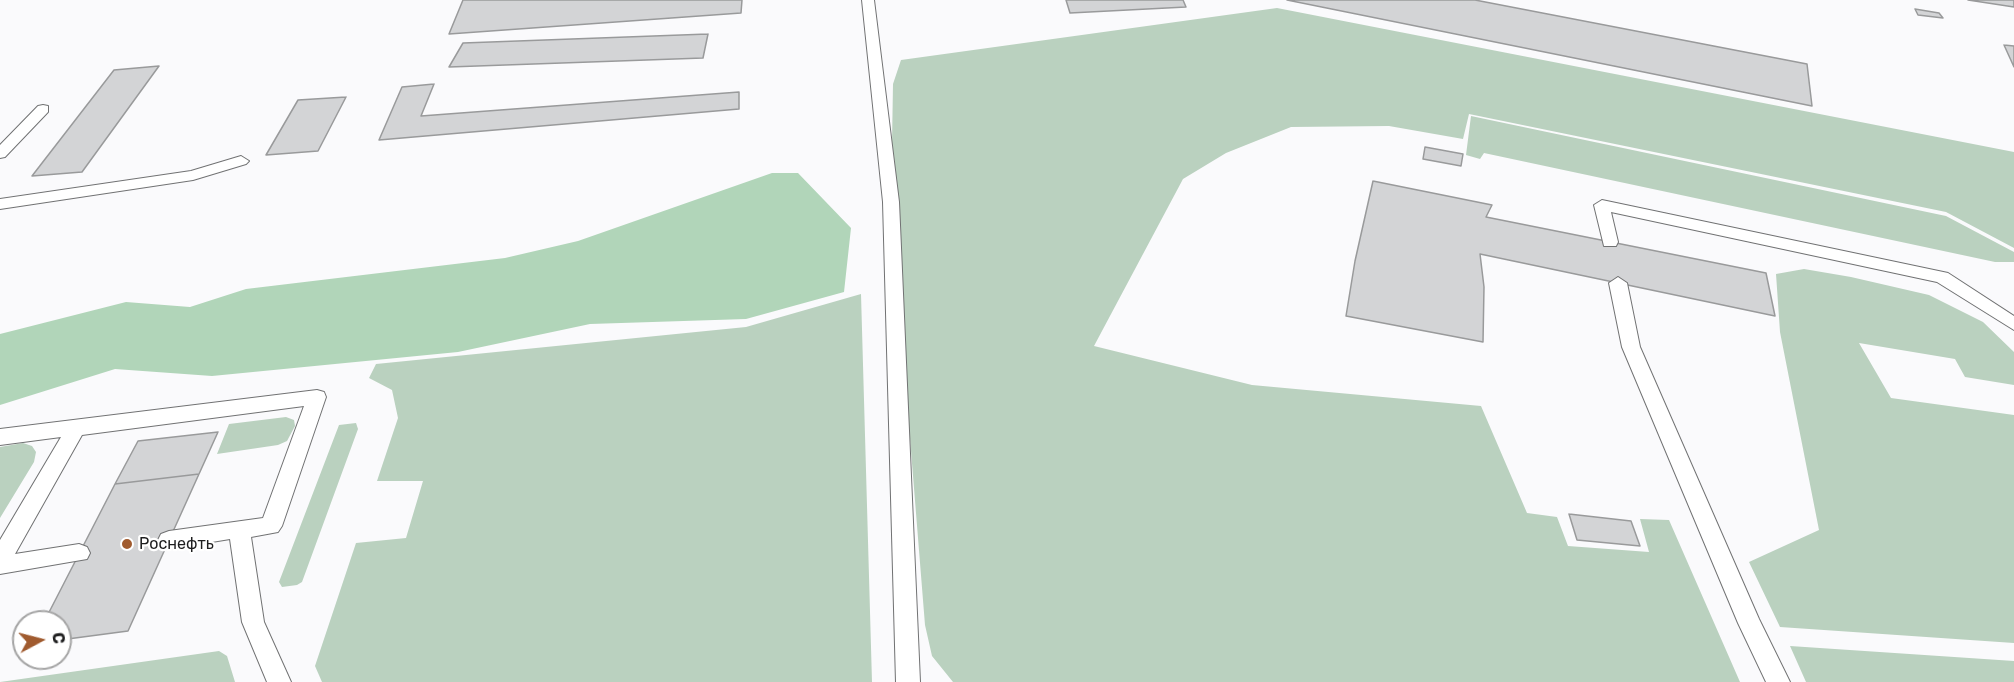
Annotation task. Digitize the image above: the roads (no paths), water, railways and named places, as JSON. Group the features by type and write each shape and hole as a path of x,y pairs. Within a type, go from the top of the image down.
{"lane":[{"path":"868,0 891,202 908,682"},
{"path":"0,154 43,109"},
{"path":"0,204 193,175 241,161"},
{"path":"1610,242 1602,205 1942,277 2014,324"},
{"path":"1618,283 1631,347 1749,623 1778,682"},
{"path":"0,436 317,397 271,526 169,540"},
{"path":"0,560 75,428"},
{"path":"239,529 252,622 279,682"},
{"path":"0,565 79,553"}],"place":[{"name":"Роснефть","path":"127,544"}]}
